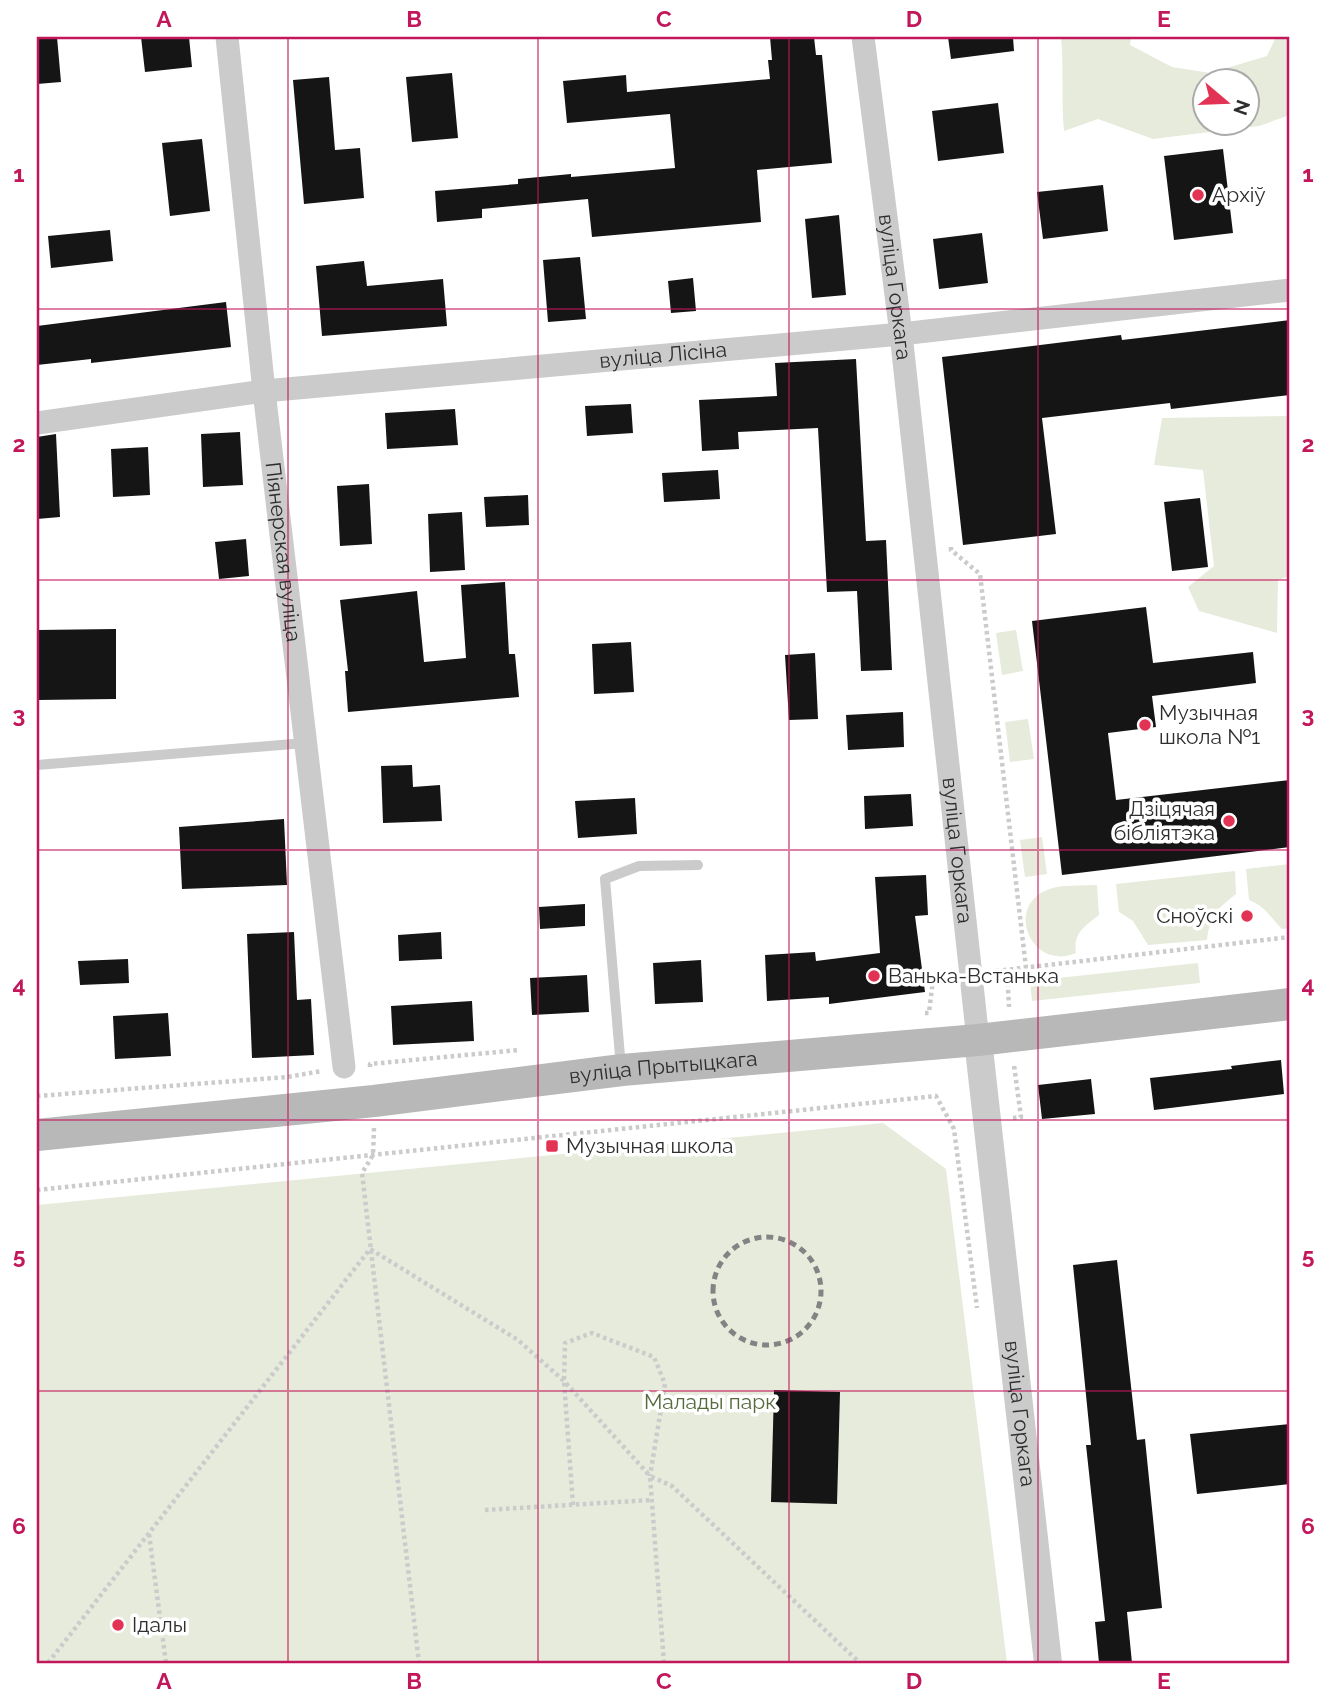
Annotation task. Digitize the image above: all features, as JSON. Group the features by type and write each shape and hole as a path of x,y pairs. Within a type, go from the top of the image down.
{"main road":[{"name":"вуліца Прытыцкага","path":"37,1135 374,1101 622,1070 978,1040 1290,1004"}],"street":[{"name":"Піянерская вуліца","path":"227,37 305,743 333,1069"},
{"name":"вуліца Горкага","path":"863,37 901,334 1048,1663"},
{"name":"вуліца Лісіна","path":"37,423 264,391 901,334 1290,290"}],"lane":[{"path":"37,765 305,743"},
{"path":"622,1070 605,879 639,866 698,866"}],"path":[{"path":"950,536 951,550 980,575 1026,968"},
{"path":"915,1014 929,1013 933,979 1290,937"},
{"path":"419,1663 362,1173 373,1155 374,1101 370,1064 522,1050"},
{"path":"37,1096 287,1077 333,1069"},
{"path":"37,1190 936,1096 954,1129 979,1321"},
{"path":"370,1249 518,1340 564,1381 650,1476 672,1486 860,1663"},
{"path":"48,1663 370,1249"},
{"path":"573,1505 564,1381 565,1343 592,1334 654,1357 665,1384 650,1476 664,1663"},
{"path":"485,1510 652,1500"},
{"path":"149,1533 166,1663"}],"green space":[{"path":"1061,37 1131,37 1130,45 1172,67 1190,70 1190,134 1153,139 1098,119 1064,131"},
{"path":"1276,37 1290,37 1290,115 1260,126 1260,66 1233,66 1267,56"},
{"path":"1290,416 1290,576 1278,580 1277,633 1199,611 1188,587 1214,566 1203,470 1154,465 1162,418"},
{"path":"1016,630 1023,671 1002,675 996,633"},
{"path":"1028,719 1034,759 1010,762 1005,722"},
{"path":"1042,837 1047,874 1025,877 1020,840"},
{"path":"1290,864 1290,928 1282,929 1263,909 1249,900 1246,869"},
{"path":"1235,871 1236,894 1216,913 1210,924 1207,940 1148,945 1133,921 1119,912 1116,884"},
{"path":"1097,885 1099,915 1078,935 1076,953 1060,956 1047,954 1036,946 1029,935 1026,922 1027,910 1034,898 1058,887"},
{"path":"1198,963 1200,983 1032,1001 1030,981"},
{"name":"Малады парк","path":"883,1123 946,1169 1007,1663 37,1663 37,1205"}],"building":[{"path":"37,37 57,37 61,82 37,84"},
{"path":"141,37 189,37 192,67 145,72"},
{"path":"770,37 814,37 816,55 822,55 832,163 757,170 761,222 592,237 588,199 482,209 482,218 437,222 435,191 518,184 518,179 675,168 670,114 567,123 563,81 626,75 627,92 770,79"},
{"path":"948,37 1013,37 1014,51 951,59"},
{"path":"452,73 458,138 412,142 406,77"},
{"path":"329,77 335,150 360,148 364,198 304,204 293,80"},
{"path":"998,103 1004,153 938,161 932,111"},
{"path":"202,139 210,211 170,216 162,143"},
{"name":"Архіў","path":"1223,149 1233,233 1174,240 1164,156"},
{"path":"1103,185 1108,231 1043,239 1037,192"},
{"path":"839,215 846,295 812,298 805,219"},
{"path":"110,230 113,261 51,268 48,236"},
{"path":"982,233 988,283 939,289 933,239"},
{"path":"580,257 586,319 548,322 543,260"},
{"path":"364,261 367,286 443,279 447,326 322,336 316,266"},
{"path":"693,278 696,311 671,313 668,281"},
{"path":"226,302 231,347 91,363 91,359 37,365 37,326"},
{"path":"1290,320 1290,395 1171,409 1170,403 1042,418 1056,534 963,545 942,357 1121,335 1122,340"},
{"path":"856,359 866,541 886,540 892,670 861,671 857,591 827,592 818,428 738,432 739,449 702,451 699,400 777,396 775,363"},
{"path":"631,404 633,433 587,436 585,406"},
{"path":"455,409 458,445 387,449 385,413"},
{"path":"240,432 243,485 203,487 201,434"},
{"path":"56,434 60,517 37,519 37,437"},
{"path":"148,447 150,495 113,497 111,449"},
{"path":"718,470 720,499 664,502 662,473"},
{"path":"369,484 372,544 340,546 337,486"},
{"path":"528,495 529,525 486,527 484,497"},
{"path":"1200,498 1208,567 1172,571 1164,502"},
{"path":"462,512 465,570 430,572 428,514"},
{"path":"246,539 249,576 219,579 215,542"},
{"path":"505,582 509,654 515,654 519,697 348,712 345,671 348,671 340,600 417,591 424,662 466,658 461,585"},
{"path":"1146,607 1153,663 1253,652 1256,683 1152,696 1156,727 1108,733 1116,800 1290,780 1290,847 1062,875 1032,621"},
{"path":"116,629 116,699 37,700 37,630"},
{"path":"631,642 634,692 594,694 592,644"},
{"path":"815,653 818,719 789,720 785,655"},
{"path":"903,712 904,747 848,750 846,715"},
{"path":"412,765 413,787 440,785 442,821 383,823 381,766"},
{"path":"911,794 913,826 865,829 864,796"},
{"path":"635,798 637,834 578,838 575,801"},
{"path":"284,819 287,885 182,889 179,827"},
{"path":"926,875 928,915 915,916 925,992 829,1004 829,997 767,1001 765,955 815,952 816,961 880,953 875,877"},
{"path":"585,904 585,926 540,929 539,907"},
{"path":"294,932 297,1000 311,999 314,1055 252,1058 247,934"},
{"path":"441,932 442,959 399,961 398,935"},
{"path":"128,959 129,983 80,985 78,961"},
{"path":"701,960 703,1002 655,1004 653,963"},
{"path":"587,975 589,1012 532,1015 530,978"},
{"path":"472,1001 474,1041 393,1045 391,1006"},
{"path":"168,1013 171,1056 115,1059 113,1016"},
{"path":"1281,1060 1284,1094 1154,1110 1150,1078 1232,1069 1231,1066"},
{"path":"1091,1079 1095,1114 1042,1119 1038,1085"},
{"path":"1117,1260 1137,1440 1145,1439 1162,1608 1127,1612 1132,1663 1099,1663 1095,1622 1105,1621 1086,1445 1091,1445 1073,1265"},
{"path":"774,1390 840,1392 837,1504 771,1502"},
{"path":"1290,1424 1290,1484 1197,1494 1190,1434"}],"railway":[{"path":"767,1237 788,1241 805,1253 817,1270 821,1291 817,1312 805,1329 788,1341 767,1345 746,1341 729,1329 717,1312 713,1291 717,1270 729,1253 746,1241 767,1237"}],"place":[{"name":"Архіў","path":"1198,195"},
{"name":"Музычная школа №1","path":"1145,725"},
{"name":"Дзіцячая бібліятэка","path":"1229,821"},
{"name":"Сноўскі","path":"1247,916"},
{"name":"Ванька-Встанька","path":"874,976"},
{"name":"Музычная школа","path":"552,1146"},
{"name":"Ідалы","path":"118,1625"}]}
